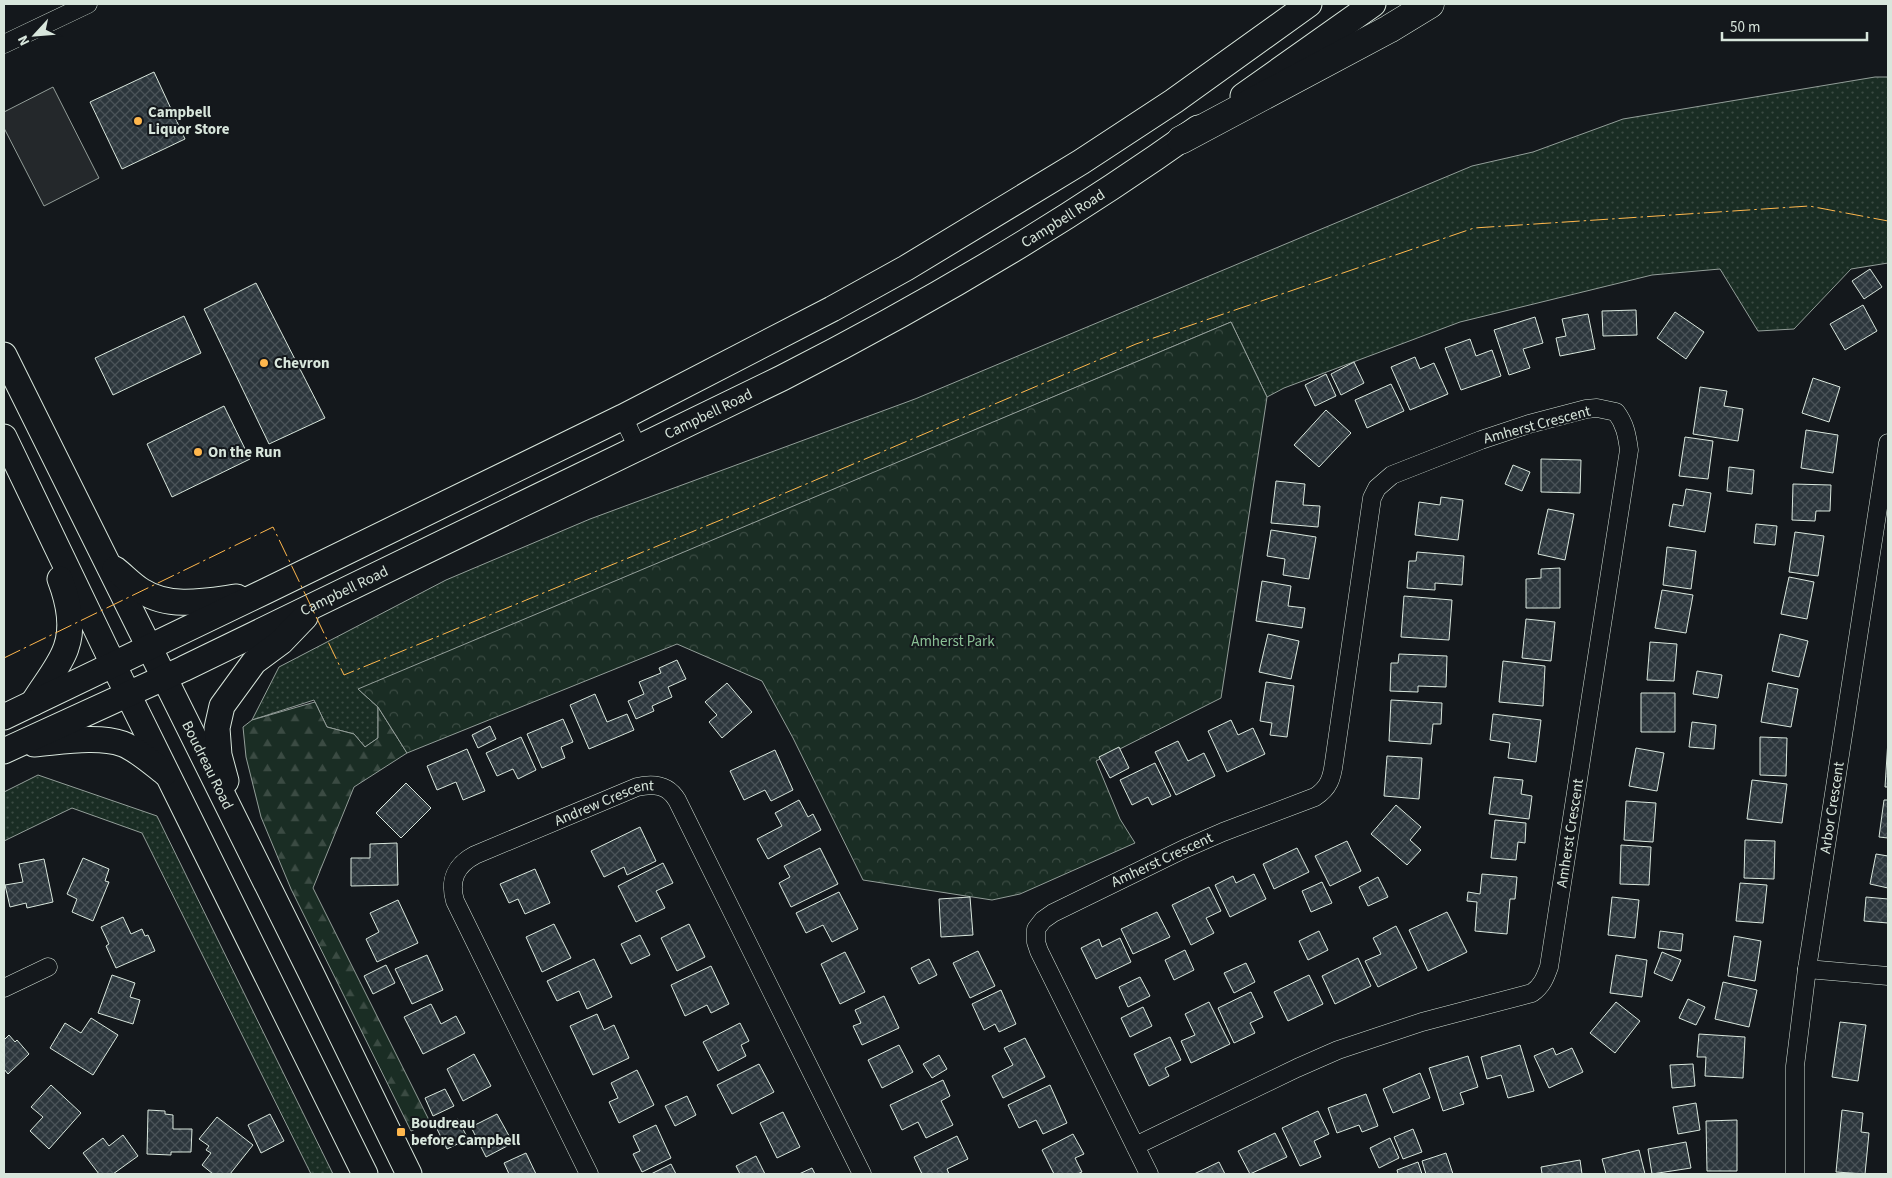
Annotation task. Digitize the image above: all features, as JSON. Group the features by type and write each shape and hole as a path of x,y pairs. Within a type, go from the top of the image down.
{"highway":[{"path":"1182,140 1389,29 1430,4"}],"main road":[{"path":"4,717 623,417 832,309 906,268 1082,162 1174,101 1309,4"},
{"name":"Campbell Road","path":"9,749 317,604 782,378 870,333 1061,221 1129,177 1373,4"},
{"name":"Boudreau Road","path":"4,355 104,560 165,677 409,1174"},
{"path":"4,437 113,664 365,1174"},
{"path":"33,498 68,602 69,626 67,647 33,703"},
{"path":"104,560 142,592 163,601 203,602 264,592"},
{"path":"239,827 219,755 217,728 222,706 254,662 282,642 317,604"},
{"path":"9,749 71,741 107,741 124,744 169,775"}],"street":[{"path":"4,44 88,4"},
{"name":"Amherst Crescent","path":"1135,1146 1338,1050 1422,1022 1532,993 1545,979 1552,948 1629,450 1624,422 1616,412 1597,408 1586,409 1530,424 1481,440 1392,475 1385,480 1372,498 1334,762 1330,784 1325,791 1316,797 1232,828 1184,849 1053,913 1043,920 1036,929 1036,942 1040,951 1135,1146 1149,1174"},
{"path":"623,417 638,448"},
{"name":"Arbor Crescent","path":"1795,1174 1795,1066 1807,969 1888,444"},
{"name":"Andrew Crescent","path":"590,1174 454,901 453,880 464,862 476,855 637,787 652,784 666,788 672,792 677,800 862,1174"},
{"path":"4,988 48,967"},
{"path":"1807,969 1888,976"}],"green space":[{"path":"1875,77 1888,77 1888,263 1851,269 1794,329 1758,331 1720,269 1652,275 1460,322 1284,388 1267,397 1231,322 359,690 378,707 378,738 365,747 354,734 327,727 314,700 252,720 279,667 446,580 590,519 915,399 1472,166 1533,152 1623,119"},
{"name":"Amherst Park","path":"1231,322 1267,397 1221,698 1096,761 1120,819 1135,843 1020,894 992,900 863,880 793,738 762,681 677,644 407,753 378,707 358,689"},
{"path":"315,702 327,727 354,734 365,747 378,738 378,707 407,753 354,787 313,888 430,1122 411,1131 291,889 261,817 246,757 243,727 252,720"},
{"path":"38,775 157,816 333,1174 311,1174 142,833 72,808 4,841 4,792"}],"shaded area":[{"path":"53,87 99,178 44,206 4,128 4,112"}],"building":[{"name":"Campbell Liquor Store","path":"154,72 185,139 122,169 90,102"},
{"path":"1870,269 1882,287 1864,299 1852,281"},
{"name":"Chevron","path":"256,283 325,418 269,444 204,309"},
{"path":"1863,305 1877,331 1845,350 1830,324"},
{"path":"1636,310 1637,335 1603,336 1602,311"},
{"path":"1675,312 1704,332 1686,359 1657,338"},
{"path":"1588,314 1595,349 1560,356 1556,338 1566,336 1562,319"},
{"path":"184,316 201,353 113,395 95,358"},
{"path":"1535,317 1543,343 1523,349 1530,368 1509,375 1494,330"},
{"path":"1470,339 1476,356 1492,350 1501,376 1461,390 1445,348"},
{"path":"1415,357 1420,369 1434,363 1448,394 1410,410 1391,367"},
{"path":"1354,362 1364,383 1341,395 1331,374"},
{"path":"1326,374 1336,396 1315,406 1305,385"},
{"path":"1813,378 1840,387 1829,422 1802,413"},
{"path":"1391,384 1404,411 1367,428 1355,400"},
{"path":"1700,387 1727,391 1724,406 1743,409 1738,441 1693,434"},
{"name":"On the Run","path":"224,406 250,459 172,497 147,444"},
{"path":"1326,410 1351,433 1319,467 1294,445"},
{"path":"1806,430 1838,435 1833,473 1801,468"},
{"path":"1685,437 1713,441 1708,479 1679,476"},
{"path":"1541,459 1581,460 1580,493 1541,492"},
{"path":"1513,465 1530,472 1522,491 1505,484"},
{"path":"1729,467 1754,470 1752,494 1727,491"},
{"path":"1276,481 1305,484 1303,505 1320,506 1318,527 1271,523"},
{"path":"1793,484 1831,485 1830,511 1816,511 1815,521 1792,520"},
{"path":"1686,489 1711,493 1705,532 1669,526 1673,504 1683,506"},
{"path":"1441,497 1463,500 1458,540 1415,535 1419,502 1440,505"},
{"path":"1548,509 1574,514 1565,560 1538,554"},
{"path":"1756,524 1777,526 1775,545 1754,543"},
{"path":"1271,530 1316,537 1309,579 1283,575 1285,559 1267,556"},
{"path":"1795,532 1824,536 1818,576 1789,572"},
{"path":"1667,547 1696,551 1691,589 1663,585"},
{"path":"1417,552 1464,556 1462,585 1435,583 1435,590 1407,588 1409,561 1416,561"},
{"path":"1560,568 1560,608 1526,608 1526,579 1541,578 1541,569"},
{"path":"1789,577 1814,582 1807,619 1781,614"},
{"path":"1262,581 1291,586 1288,606 1305,608 1302,628 1256,621"},
{"path":"1662,590 1693,595 1686,633 1655,628"},
{"path":"1404,596 1452,600 1449,640 1401,637"},
{"path":"1526,619 1555,622 1551,661 1522,658"},
{"path":"1268,634 1299,641 1291,679 1259,672"},
{"path":"1780,634 1808,641 1799,677 1772,671"},
{"path":"1650,642 1677,644 1674,681 1647,680"},
{"path":"1399,654 1447,656 1446,687 1418,686 1418,692 1390,691 1391,663 1398,663"},
{"path":"677,660 686,679 668,687 672,697 652,706 654,711 636,719 628,701 644,694 639,682 661,673 659,668"},
{"path":"1503,661 1545,666 1543,706 1499,702"},
{"path":"1697,671 1722,675 1718,698 1693,694"},
{"path":"1266,682 1294,686 1287,737 1270,735 1272,723 1260,721"},
{"path":"727,683 752,712 722,738 709,722 717,715 705,702"},
{"path":"1768,683 1798,689 1791,727 1761,722"},
{"path":"1641,693 1675,693 1675,732 1641,732"},
{"path":"595,694 607,722 627,714 634,730 589,749 570,705"},
{"path":"1391,700 1442,703 1441,724 1433,724 1431,744 1389,741"},
{"path":"1493,714 1541,720 1536,762 1508,758 1510,743 1490,740"},
{"path":"563,719 573,742 561,747 565,758 542,768 527,734"},
{"path":"1231,720 1238,735 1253,728 1265,754 1227,772 1208,731"},
{"path":"1692,722 1716,725 1714,749 1689,747"},
{"path":"490,726 496,739 478,748 472,735"},
{"path":"521,737 536,770 518,779 513,769 497,776 486,753"},
{"path":"1760,737 1787,738 1786,776 1760,775"},
{"path":"1888,740 1888,787 1885,787"},
{"path":"1178,741 1188,761 1204,753 1215,776 1176,795 1155,752"},
{"path":"1119,747 1129,768 1110,778 1099,757"},
{"path":"1636,748 1664,753 1657,791 1629,786"},
{"path":"467,749 485,791 463,800 456,782 437,790 427,766"},
{"path":"775,750 793,790 771,801 765,790 744,800 730,771"},
{"path":"1387,756 1422,758 1419,799 1384,796"},
{"path":"1155,763 1171,796 1152,805 1148,797 1132,805 1120,780"},
{"path":"1494,777 1523,780 1521,794 1532,796 1529,819 1489,814"},
{"path":"1752,780 1787,784 1782,823 1747,819"},
{"path":"406,783 431,808 401,838 376,813"},
{"path":"799,800 808,817 813,814 821,830 768,859 757,839 782,826 775,813"},
{"path":"1884,800 1888,800 1888,838 1879,837"},
{"path":"1626,801 1656,803 1653,842 1624,840"},
{"path":"1396,805 1421,827 1410,840 1421,850 1407,865 1371,834"},
{"path":"1495,820 1526,823 1525,843 1518,842 1516,860 1491,858"},
{"path":"640,827 656,861 627,875 624,867 604,877 591,851"},
{"path":"1745,840 1775,841 1774,879 1744,878"},
{"path":"1347,841 1361,871 1330,886 1315,856"},
{"path":"397,843 398,885 351,886 351,858 370,858 370,844"},
{"path":"1621,845 1651,847 1649,885 1620,884"},
{"path":"820,848 838,884 791,907 779,883 790,877 784,866"},
{"path":"1297,848 1309,872 1274,889 1263,864"},
{"path":"1876,854 1888,856 1888,888 1870,884"},
{"path":"83,858 109,869 105,881 109,882 93,921 72,912 77,899 67,894"},
{"path":"44,859 53,902 27,908 26,903 10,907 5,885 23,882 19,864"},
{"path":"663,863 673,883 656,891 665,908 636,922 618,886"},
{"path":"535,869 550,903 525,914 518,899 509,903 500,884"},
{"path":"1254,874 1266,899 1230,917 1215,885 1233,876 1236,883"},
{"path":"1482,874 1517,877 1515,899 1510,899 1507,934 1475,931 1477,902 1467,901 1468,892 1480,894"},
{"path":"1378,877 1388,897 1368,906 1359,887"},
{"path":"1322,882 1332,903 1311,912 1302,891"},
{"path":"1740,883 1767,885 1763,923 1736,921"},
{"path":"1209,887 1221,911 1206,918 1214,933 1191,945 1172,905"},
{"path":"839,892 858,929 832,942 823,925 806,933 796,913"},
{"path":"970,897 973,935 941,937 939,899"},
{"path":"1612,897 1639,900 1635,938 1608,935"},
{"path":"1866,897 1888,899 1888,923 1864,921"},
{"path":"398,900 418,943 377,962 366,939 379,932 370,913"},
{"path":"1157,912 1170,937 1133,954 1121,929"},
{"path":"1447,912 1467,952 1428,971 1409,930"},
{"path":"123,917 131,934 142,929 145,936 148,935 155,951 116,968 106,946 109,944 101,927"},
{"path":"554,924 571,958 542,972 526,937"},
{"path":"689,924 705,957 677,971 661,938"},
{"path":"1396,926 1417,968 1378,987 1365,961 1381,954 1373,938"},
{"path":"1319,931 1328,950 1308,960 1299,941"},
{"path":"1660,931 1683,934 1681,951 1658,948"},
{"path":"640,935 650,955 631,964 621,944"},
{"path":"1734,936 1761,941 1755,981 1728,976"},
{"path":"1120,938 1131,962 1096,979 1081,948 1099,939 1102,947"},
{"path":"1185,950 1194,970 1174,980 1165,960"},
{"path":"978,951 995,986 970,998 953,963"},
{"path":"845,952 865,992 840,1004 821,964"},
{"path":"1662,952 1681,960 1672,981 1654,973"},
{"path":"427,955 443,990 412,1004 395,969"},
{"path":"1616,955 1647,960 1642,997 1610,993"},
{"path":"1358,958 1371,986 1335,1004 1322,976"},
{"path":"594,959 612,997 587,1009 579,991 557,1001 547,981"},
{"path":"929,959 937,975 919,984 911,968"},
{"path":"1246,963 1255,982 1234,993 1224,973"},
{"path":"386,965 395,983 373,994 364,976"},
{"path":"711,966 729,1004 711,1013 707,1005 685,1016 671,985"},
{"path":"112,975 135,983 130,997 140,1000 133,1024 98,1013"},
{"path":"1309,975 1323,1004 1288,1021 1274,992"},
{"path":"1140,977 1150,996 1128,1007 1119,987"},
{"path":"1723,982 1757,990 1749,1027 1715,1019"},
{"path":"1001,990 1016,1024 999,1032 995,1024 984,1030 972,1004"},
{"path":"1251,992 1263,1017 1250,1023 1255,1033 1234,1043 1218,1008"},
{"path":"884,996 899,1028 862,1045 853,1026 861,1023 855,1010"},
{"path":"1688,999 1705,1007 1696,1025 1679,1018"},
{"path":"1209,1002 1230,1044 1191,1063 1181,1041 1195,1035 1185,1014"},
{"path":"1616,1002 1640,1021 1615,1053 1590,1033"},
{"path":"431,1004 441,1024 456,1016 465,1033 423,1054 404,1017"},
{"path":"1143,1007 1152,1026 1130,1037 1121,1018"},
{"path":"597,1014 604,1030 614,1025 629,1058 593,1075 570,1026"},
{"path":"91,1018 118,1035 93,1075 50,1048 65,1023 81,1033"},
{"path":"1840,1022 1866,1025 1858,1081 1832,1077"},
{"path":"740,1023 749,1041 741,1045 746,1056 718,1071 703,1042"},
{"path":"1699,1034 1745,1037 1743,1078 1705,1076 1706,1057 1697,1057"},
{"path":"9,1035 15,1042 17,1040 29,1054 8,1074 4,1069 4,1040"},
{"path":"1170,1037 1181,1060 1165,1068 1169,1076 1149,1086 1134,1054"},
{"path":"1025,1038 1045,1077 1003,1098 992,1076 1013,1065 1004,1048"},
{"path":"899,1045 913,1072 882,1088 868,1060"},
{"path":"1520,1045 1534,1091 1508,1098 1501,1075 1487,1079 1481,1057"},
{"path":"1553,1048 1556,1055 1572,1048 1583,1072 1549,1088 1534,1056"},
{"path":"474,1054 491,1086 463,1101 447,1069"},
{"path":"939,1055 947,1069 932,1078 923,1064"},
{"path":"1468,1056 1478,1087 1460,1093 1464,1104 1443,1111 1429,1068"},
{"path":"759,1064 774,1092 732,1114 717,1085"},
{"path":"1693,1064 1695,1086 1672,1088 1670,1065"},
{"path":"637,1070 654,1105 619,1123 609,1102 618,1098 611,1083"},
{"path":"1420,1073 1430,1098 1393,1113 1383,1089"},
{"path":"943,1080 950,1096 941,1101 953,1125 926,1138 918,1122 902,1130 890,1105"},
{"path":"51,1085 81,1113 49,1149 30,1131 43,1117 31,1107"},
{"path":"1050,1085 1067,1123 1043,1134 1036,1120 1019,1128 1008,1105"},
{"path":"445,1089 454,1106 433,1116 425,1098"},
{"path":"1366,1094 1378,1126 1362,1132 1359,1125 1337,1133 1328,1108"},
{"path":"687,1096 696,1115 675,1126 665,1106"},
{"path":"1696,1103 1700,1130 1678,1134 1673,1107"},
{"path":"148,1110 165,1111 165,1114 173,1115 173,1129 192,1129 191,1152 171,1152 171,1155 147,1154"},
{"path":"1842,1110 1863,1113 1861,1132 1869,1133 1865,1174 1836,1172"},
{"path":"1318,1111 1329,1134 1314,1141 1321,1157 1300,1166 1282,1128"},
{"path":"783,1112 800,1147 777,1158 760,1123"},
{"path":"270,1114 284,1141 261,1153 248,1125"},
{"path":"497,1114 513,1143 486,1157 471,1127"},
{"path":"217,1117 253,1145 230,1174 213,1174 202,1165 211,1153 206,1150 209,1146 199,1139"},
{"path":"458,1119 468,1139 447,1149 437,1129"},
{"path":"1737,1120 1737,1171 1707,1171 1706,1121"},
{"path":"656,1125 671,1158 642,1172 633,1154 640,1151 633,1136"},
{"path":"1413,1129 1422,1152 1403,1159 1394,1137"},
{"path":"1275,1133 1287,1157 1250,1174 1238,1151"},
{"path":"1073,1134 1084,1154 1075,1158 1082,1172 1077,1174 1054,1174 1042,1150"},
{"path":"123,1135 138,1156 113,1174 99,1174 83,1153 103,1138 109,1146"},
{"path":"957,1136 968,1159 947,1169 949,1174 922,1174 914,1157"},
{"path":"1390,1138 1399,1158 1379,1168 1370,1148"},
{"path":"1686,1142 1691,1168 1652,1174 1648,1149"},
{"path":"1639,1150 1645,1174 1606,1174 1602,1159"},
{"path":"526,1153 536,1174 509,1174 504,1163"},
{"path":"1446,1153 1453,1174 1426,1174 1422,1161"},
{"path":"756,1156 765,1174 740,1174 736,1166"},
{"path":"1580,1160 1582,1174 1542,1174 1541,1167"},
{"path":"1219,1162 1225,1174 1194,1174"},
{"path":"1418,1162 1422,1174 1398,1174 1397,1170"},
{"path":"671,1164 676,1174 651,1174"},
{"path":"812,1168 815,1174 799,1174"}],"power":[{"path":"4,658 273,527 344,675 745,510 1136,344 1474,228 1809,206 1888,221"}],"place":[{"name":"Campbell Liquor Store","path":"138,121"},
{"name":"Chevron","path":"264,363"},
{"name":"On the Run","path":"198,452"},
{"name":"Boudreau before Campbell","path":"401,1132"}]}
